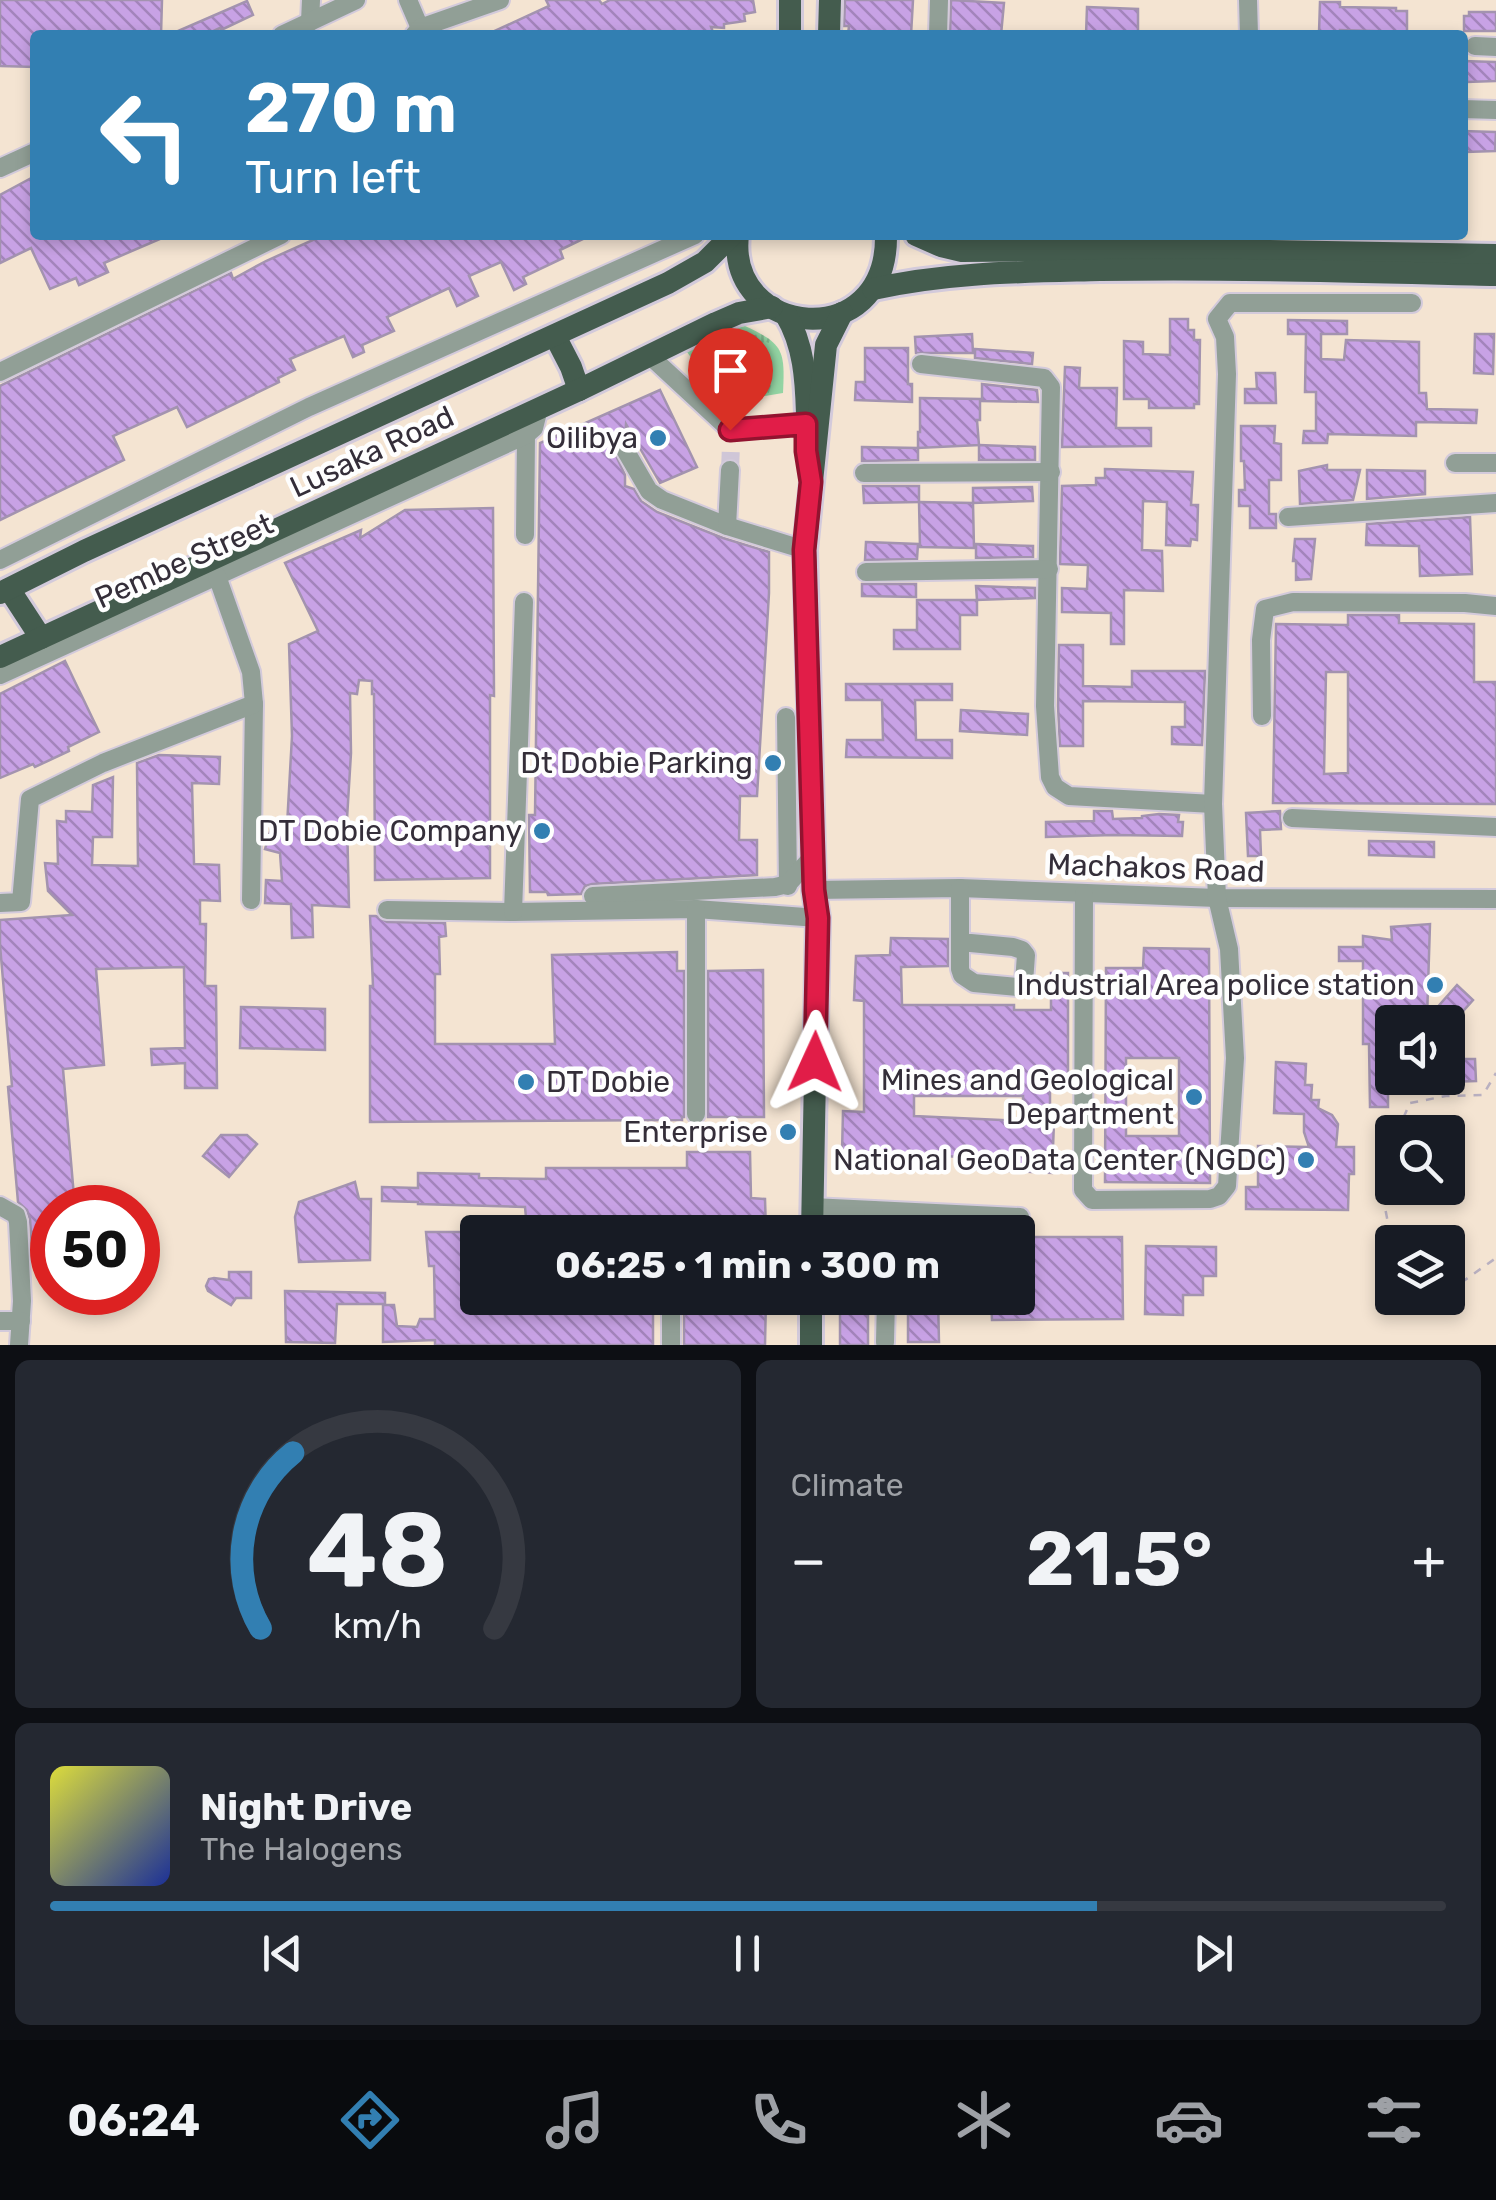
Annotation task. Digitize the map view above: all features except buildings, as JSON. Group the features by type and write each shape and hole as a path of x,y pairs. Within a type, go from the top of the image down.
{"main road":[{"path":"790,0 790,30"},
{"path":"829,30 830,0"},
{"name":"Lusaka Road","path":"3,585 668,283 705,262 729,240"},
{"path":"736,240 747,280 758,296 779,311 797,339 812,423 804,550 818,918 812,1215"},
{"path":"812,423 826,345 842,313 859,303 882,273 886,240"},
{"path":"927,240 962,251 1158,249 1496,255"},
{"path":"872,289 927,278 1017,272 1496,275"},
{"name":"Lusaka Road","path":"0,658 40,638 181,583 739,313 779,311 805,319 842,313"},
{"path":"555,336 578,390"},
{"path":"3,585 40,638"},
{"path":"810,1345 811,1315"}],"street":[{"path":"310,22 311,0"},
{"path":"293,30 356,0"},
{"path":"408,0 417,30"},
{"path":"420,30 500,0"},
{"path":"938,30 939,0"},
{"path":"1248,0 1249,30"},
{"path":"1475,46 1496,47"},
{"path":"1468,109 1496,110"},
{"path":"0,168 30,154"},
{"path":"0,372 271,240"},
{"path":"0,560 309,407 684,240"},
{"path":"1084,894 1083,1190 1092,1200 1219,1196 1227,1186 1235,1058 1229,949 1217,898 1212,804 1227,374 1224,337 1217,319 1230,303 1412,303"},
{"path":"649,354 730,437 812,423"},
{"path":"921,364 1044,378 1051,388 1046,706 1050,777 1054,786 1070,796 1212,804"},
{"path":"525,536 526,436 534,428 539,408"},
{"name":"Pembe Street","path":"0,675 181,583 217,576 526,436"},
{"path":"624,448 648,491 662,500 804,550"},
{"path":"1456,463 1496,463"},
{"path":"727,526 730,470"},
{"path":"864,473 1051,472"},
{"path":"1288,518 1496,503"},
{"path":"866,572 1049,569"},
{"path":"217,576 252,672 251,900"},
{"path":"513,912 524,602"},
{"path":"1262,716 1261,640 1265,609 1293,602 1465,602 1496,606"},
{"path":"0,902 21,902 30,799 104,763 254,704"},
{"path":"786,717 788,885"},
{"path":"1292,818 1496,827"},
{"path":"786,828 814,824"},
{"path":"593,896 775,888 788,885 814,855"},
{"path":"960,888 960,942"},
{"name":"Machakos Road","path":"814,890 960,888 1217,898 1496,900"},
{"path":"696,909 696,1114"},
{"path":"388,910 696,909 818,918"},
{"path":"0,1206 16,1215 9,1243 21,1282 19,1345"},
{"path":"812,1206 996,1215"},
{"path":"874,1210 875,1215"},
{"path":"0,1282 21,1282"},
{"path":"671,1315 671,1345"},
{"path":"885,1342 886,1315"},
{"path":"0,1320 21,1320"}],"path":[{"path":"1404,1115 1410,1103 1482,1095 1496,1073"},
{"path":"1465,1280 1496,1258"}],"shaded area":[{"path":"0,0 1496,0 1496,1345 0,1345"}],"green space":[{"path":"745,326 768,338 779,350 783,393 752,398 695,363 687,352 727,330"}],"tunnel":[{"path":"730,470 731,445"}],"place":[{"name":"Oilibya","path":"658,438"},
{"name":"Dt Dobie Parking","path":"773,763"},
{"name":"DT Dobie Company","path":"542,831"},
{"name":"Industrial Area police station","path":"1435,985"},
{"name":"DT Dobie","path":"526,1082"},
{"name":"Mines and Geological Department","path":"1194,1097"},
{"name":"Enterprise","path":"788,1132"},
{"name":"National GeoData Center (NGDC)","path":"1306,1160"}],"route":[{"path":"730,430 806,424 811,482 804,550 818,918 815,1062"}]}
